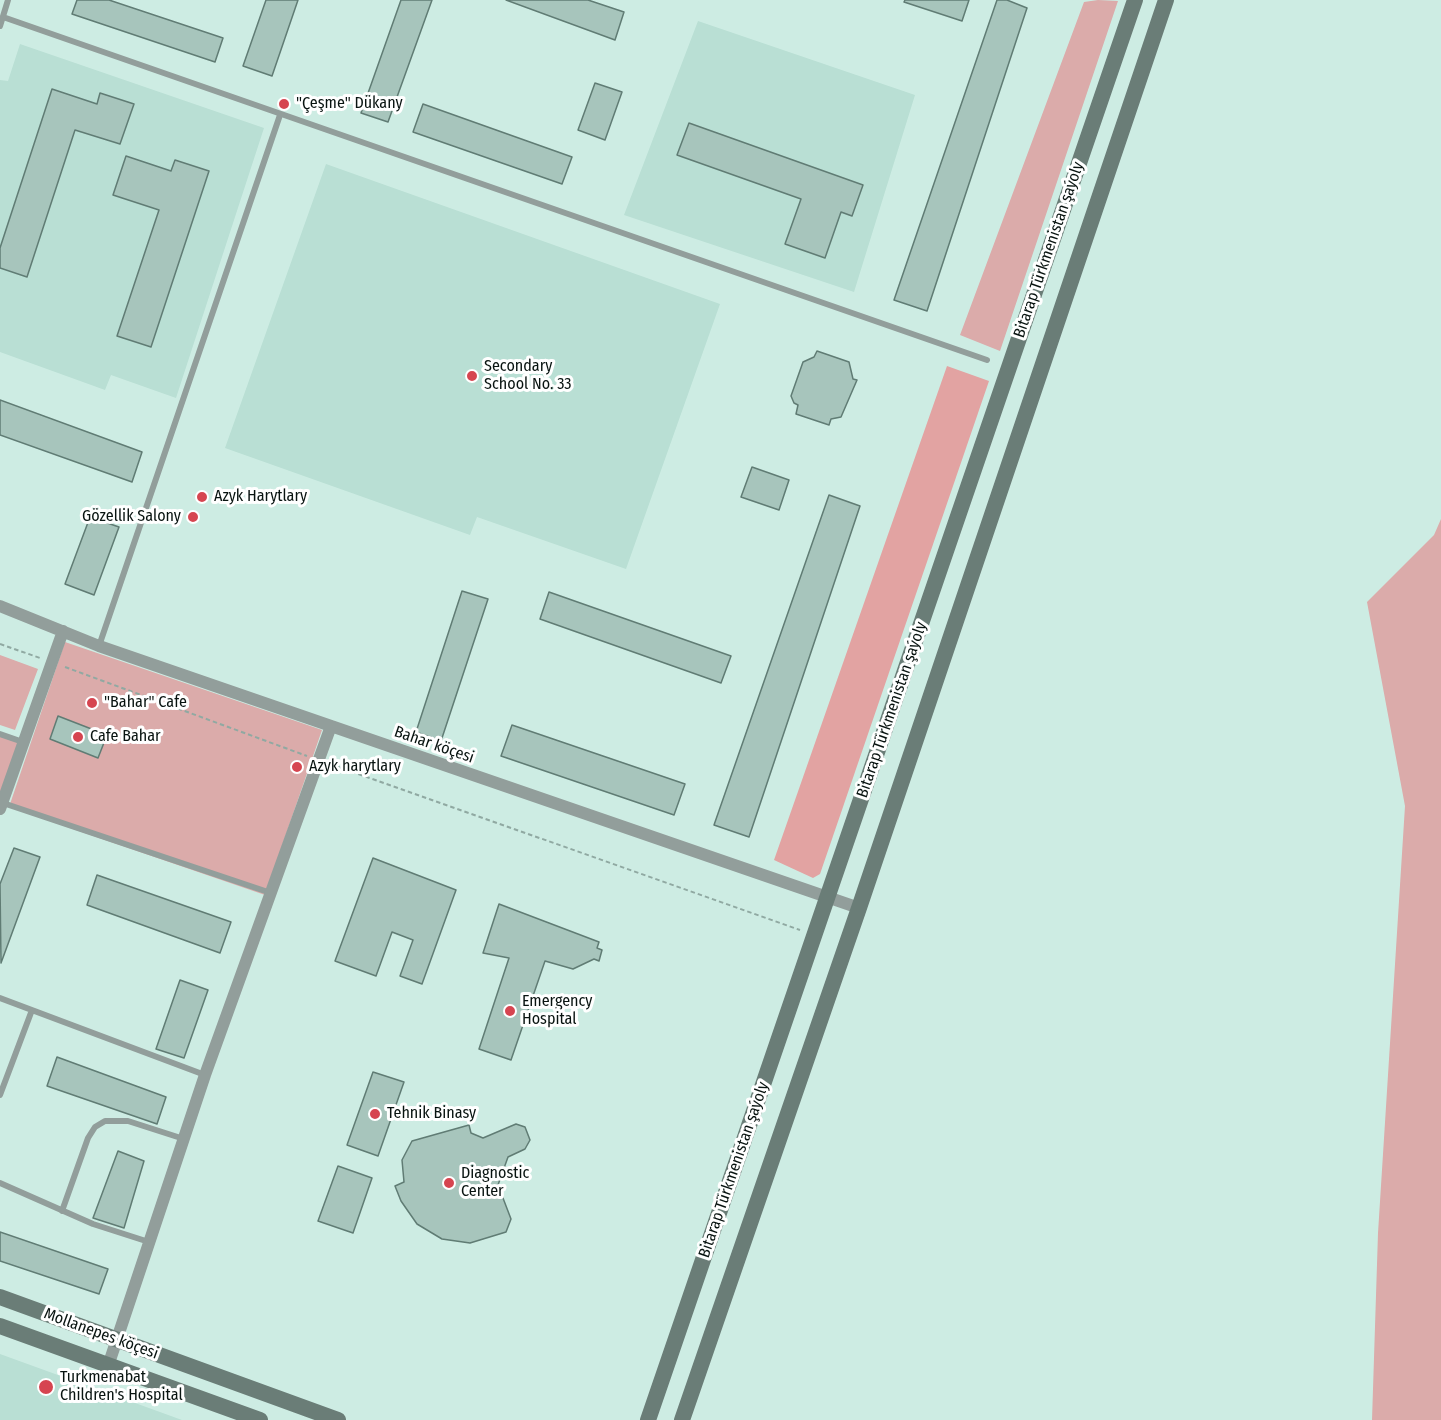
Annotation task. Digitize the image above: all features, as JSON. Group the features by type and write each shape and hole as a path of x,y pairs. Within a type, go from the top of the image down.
{"main road":[{"name":"Bitarap Türkmenistan şaýoly","path":"648,1420 1135,0"},
{"name":"Bitarap Türkmenistan şaýoly","path":"682,1420 859,908 1166,0"},
{"name":"Mollanepes köçesi","path":"0,1297 338,1420"},
{"name":"Mollanepes köçesi","path":"0,1326 260,1420"}],"street":[{"name":"Bahar köçesi","path":"0,606 99,646 859,908"},
{"path":"1,806 63,631"},
{"path":"108,1366 205,1075 331,726"}],"lane":[{"path":"0,26 8,0"},
{"path":"3,17 987,360"},
{"path":"99,646 280,115"},
{"path":"0,734 23,742"},
{"path":"1,806 272,894"},
{"path":"0,998 205,1075"},
{"path":"0,1095 32,1010"},
{"path":"62,1210 88,1138 95,1127 105,1120 128,1121 184,1139"},
{"path":"0,1183 62,1210 149,1242"}],"path":[{"path":"0,644 814,935"}],"shaded area":[{"path":"1118,1 1000,351 960,335 1084,2"},
{"path":"698,21 915,95 854,292 624,215"},
{"path":"20,44 264,128 176,398 111,375 105,390 0,352 0,80 8,81"},
{"name":"Secondary School No. 33","path":"326,164 720,304 626,569 477,517 470,535 225,448"},
{"path":"947,366 989,381 820,874 813,878 774,860"},
{"path":"1441,519 1441,1420 1372,1420 1378,1233 1405,806 1367,602 1434,535"},
{"path":"65,642 322,730 265,895 9,807"},
{"path":"0,655 38,669 15,730 0,725"},
{"path":"0,734 23,742 0,809"},
{"name":"Turkmenabat Children's Hospital","path":"0,1354 182,1420 0,1420"}],"building":[{"path":"77,0 109,0 223,38 215,62 72,14"},
{"path":"266,0 298,0 272,76 243,66"},
{"path":"401,0 432,0 388,122 361,113"},
{"path":"506,0 588,0 624,12 615,40"},
{"path":"905,0 969,0 962,21 904,2"},
{"path":"997,0 1007,0 1027,8 927,311 894,300"},
{"path":"595,83 622,92 605,140 578,130"},
{"path":"52,89 97,104 100,93 134,104 120,144 75,130 27,277 0,268 0,248"},
{"path":"423,104 572,157 562,184 413,132"},
{"path":"689,123 863,185 852,216 841,212 825,258 785,244 801,199 677,155"},
{"path":"126,156 171,171 175,160 209,171 151,347 117,336 159,210 113,195"},
{"path":"817,351 849,362 853,379 857,380 841,417 831,419 829,425 796,414 798,405 794,403 791,396 803,362 814,357"},
{"path":"0,400 142,452 132,482 0,435"},
{"path":"752,467 789,480 779,510 741,497"},
{"path":"829,495 860,506 749,837 714,825"},
{"path":"90,517 119,527 94,595 65,584"},
{"path":"462,591 488,599 441,741 416,732"},
{"path":"549,592 731,656 721,683 540,619"},
{"name":"Cafe Bahar","path":"58,716 107,735 98,758 50,739"},
{"path":"512,725 685,784 674,815 501,756"},
{"path":"14,848 40,857 1,963 0,884"},
{"path":"373,858 456,890 422,984 400,976 413,940 392,932 376,976 335,961"},
{"path":"97,875 231,922 220,953 87,905"},
{"name":"Emergency Hospital","path":"499,904 599,942 597,948 602,950 599,961 594,959 573,969 545,961 511,1060 479,1049 509,958 483,953"},
{"path":"180,980 208,990 184,1058 156,1049"},
{"path":"57,1057 166,1097 157,1124 47,1086"},
{"name":"Tehnik Binasy","path":"373,1072 404,1082 378,1156 347,1145"},
{"name":"Diagnostic Center","path":"516,1124 525,1127 530,1140 525,1149 508,1157 498,1185 511,1219 506,1232 470,1243 442,1239 417,1224 401,1201 395,1186 404,1182 402,1160 412,1141 469,1125 471,1133 483,1138"},
{"path":"118,1151 144,1161 124,1228 93,1218"},
{"path":"338,1166 372,1178 353,1233 318,1221"},
{"path":"0,1232 108,1269 99,1294 0,1261"}],"place":[{"name":"\"Çeşme\" Dükany","path":"284,104"},
{"name":"Secondary School No. 33","path":"472,376"},
{"name":"Azyk Harytlary","path":"202,497"},
{"name":"Gözellik Salony","path":"193,517"},
{"name":"\"Bahar\" Cafe","path":"92,703"},
{"name":"Cafe Bahar","path":"78,737"},
{"name":"Azyk harytlary","path":"297,767"},
{"name":"Emergency Hospital","path":"510,1011"},
{"name":"Tehnik Binasy","path":"375,1114"},
{"name":"Diagnostic Center","path":"449,1183"},
{"name":"Turkmenabat Children's Hospital","path":"46,1387"}]}
